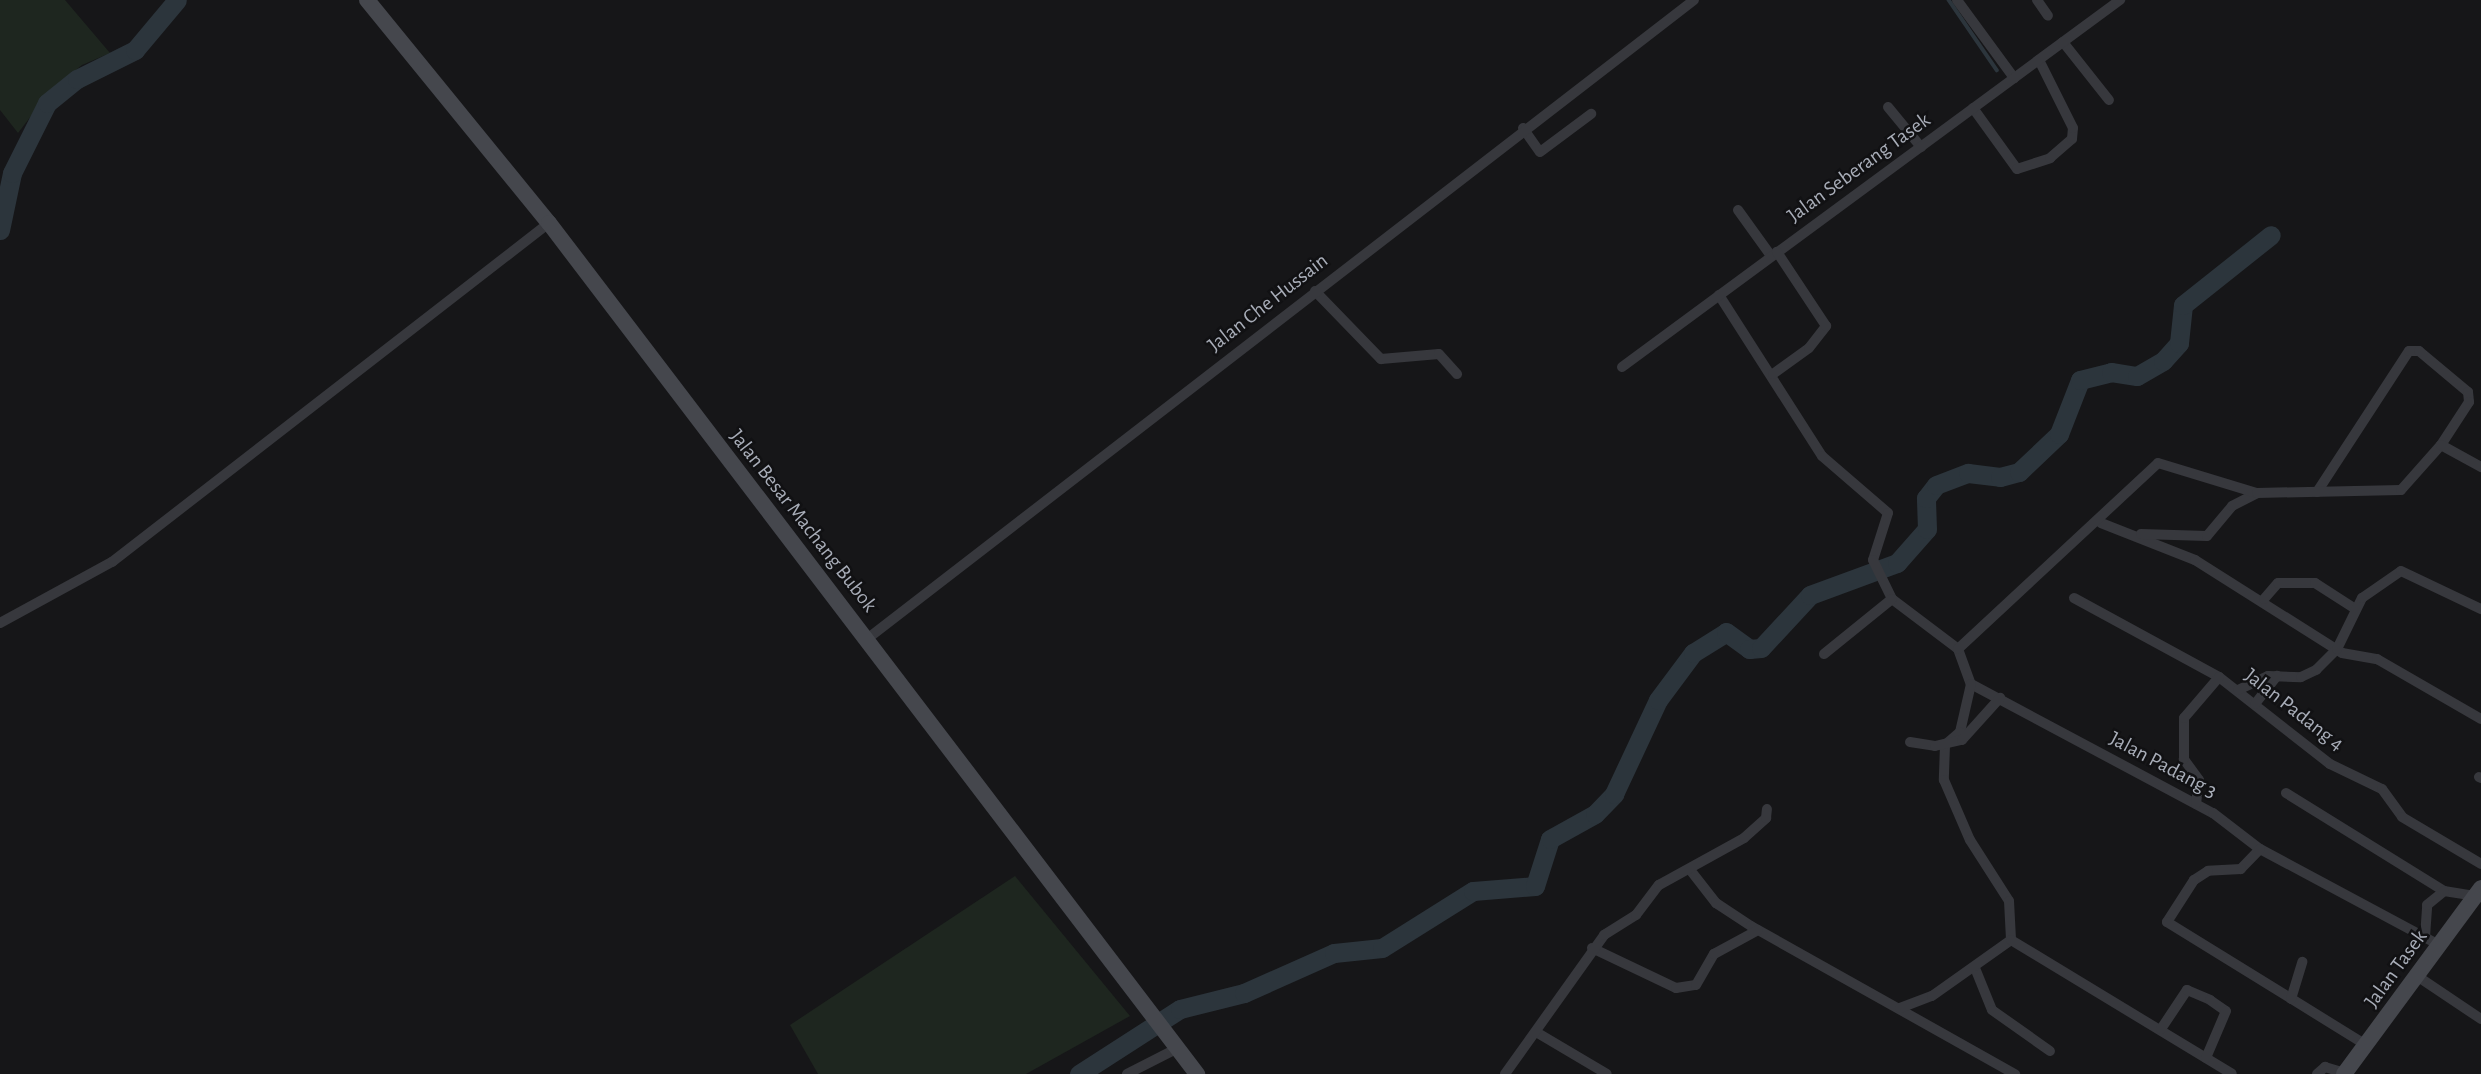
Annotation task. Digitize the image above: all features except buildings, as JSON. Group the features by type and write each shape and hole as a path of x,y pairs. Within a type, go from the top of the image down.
{"main road":[{"name":"Jalan Besar Machang Bubok","path":"367,0 549,223 1197,1074"},
{"name":"Jalan Tasek","path":"2345,1073 2417,976 2432,941 2478,892"}],"street":[{"name":"Jalan Che Hussain","path":"867,639 1523,128 1693,0"},
{"path":"1957,0 2014,78"},
{"path":"2037,0 2048,16"},
{"name":"Jalan Seberang Tasek","path":"1622,367 2120,0"},
{"path":"2063,42 2109,100"},
{"path":"1973,108 2017,169 2050,158 2072,139 2071,114 2039,60"},
{"path":"1888,107 1921,147"},
{"path":"1523,128 1540,152 1591,114"},
{"path":"1738,210 1826,326 1809,348 1773,374"},
{"path":"0,623 112,562 549,223"},
{"path":"1315,291 1381,359 1439,354 1457,374"},
{"path":"1719,295 1773,374 1822,456 1888,513 1873,560 1878,576 1892,599 1958,649 1971,684 1960,732 1945,746 1946,794 2009,901 2011,940"},
{"path":"1958,649 2101,523 2158,463 2257,493 2317,492 2401,490 2441,444 2469,402 2468,392 2419,351 2409,351 2317,492"},
{"path":"2441,444 2481,467"},
{"path":"2136,534 2207,536 2232,506 2257,493"},
{"path":"2101,523 2136,534 2264,599 2337,649 2377,659 2481,719"},
{"path":"2238,690 2277,676 2301,677 2337,649 2354,608 2393,574 2407,570 2481,609"},
{"path":"2264,599 2278,583 2315,583 2354,608"},
{"name":"Jalan Padang 4","path":"2074,598 2219,677 2330,764 2382,789 2402,817 2481,864"},
{"path":"1824,654 1892,599"},
{"path":"2255,704 2277,676"},
{"path":"2196,804 2199,780 2184,759 2184,718 2219,677"},
{"name":"Jalan Padang 3","path":"1971,684 2196,804 2260,849 2432,941"},
{"path":"1910,742 1945,746 1975,730 2000,698"},
{"path":"2286,793 2444,891 2478,892"},
{"path":"1505,1074 1592,948 1636,915 1648,894 1691,871 1703,856 1744,838 1766,818 1767,809"},
{"path":"2260,849 2241,869 2208,871 2194,880 2166,922 2366,1045"},
{"path":"1691,871 1716,903 1758,930 2015,1074"},
{"path":"2432,941 2427,905 2444,891"},
{"path":"1592,948 1676,988 1696,985 1714,954 1758,930"},
{"path":"1900,1008 1975,968 2011,940"},
{"path":"2011,940 2232,1074"},
{"path":"2291,999 2302,962"},
{"path":"1975,968 1992,1010 2050,1051"},
{"path":"2417,976 2481,1018"},
{"path":"2161,1029 2187,990 2210,1000 2226,1011 2206,1058"},
{"path":"1536,1032 1607,1074"},
{"path":"1127,1074 1176,1049"},
{"path":"2317,1074 2325,1067 2345,1073"}],"shaded area":[{"path":"0,0 65,0 110,53 82,65 51,90 18,133 0,110"},
{"path":"1015,876 1130,1016 1026,1074 818,1074 790,1025"}],"waterway":[{"path":"0,230 12,173 47,103 77,79 135,50 177,0"},
{"path":"1949,0 1997,70"},
{"path":"1079,1074 1180,1009 1244,993 1334,953 1382,948 1473,891 1535,886 1550,839 1595,814 1614,794 1658,700 1693,653 1726,632 1749,649 1761,648 1810,595 1897,563 1927,529 1926,498 1936,485 1968,473 2000,477 2019,472 2059,434 2080,380 2111,372 2137,376 2163,361 2179,343 2183,305 2271,235"}]}
